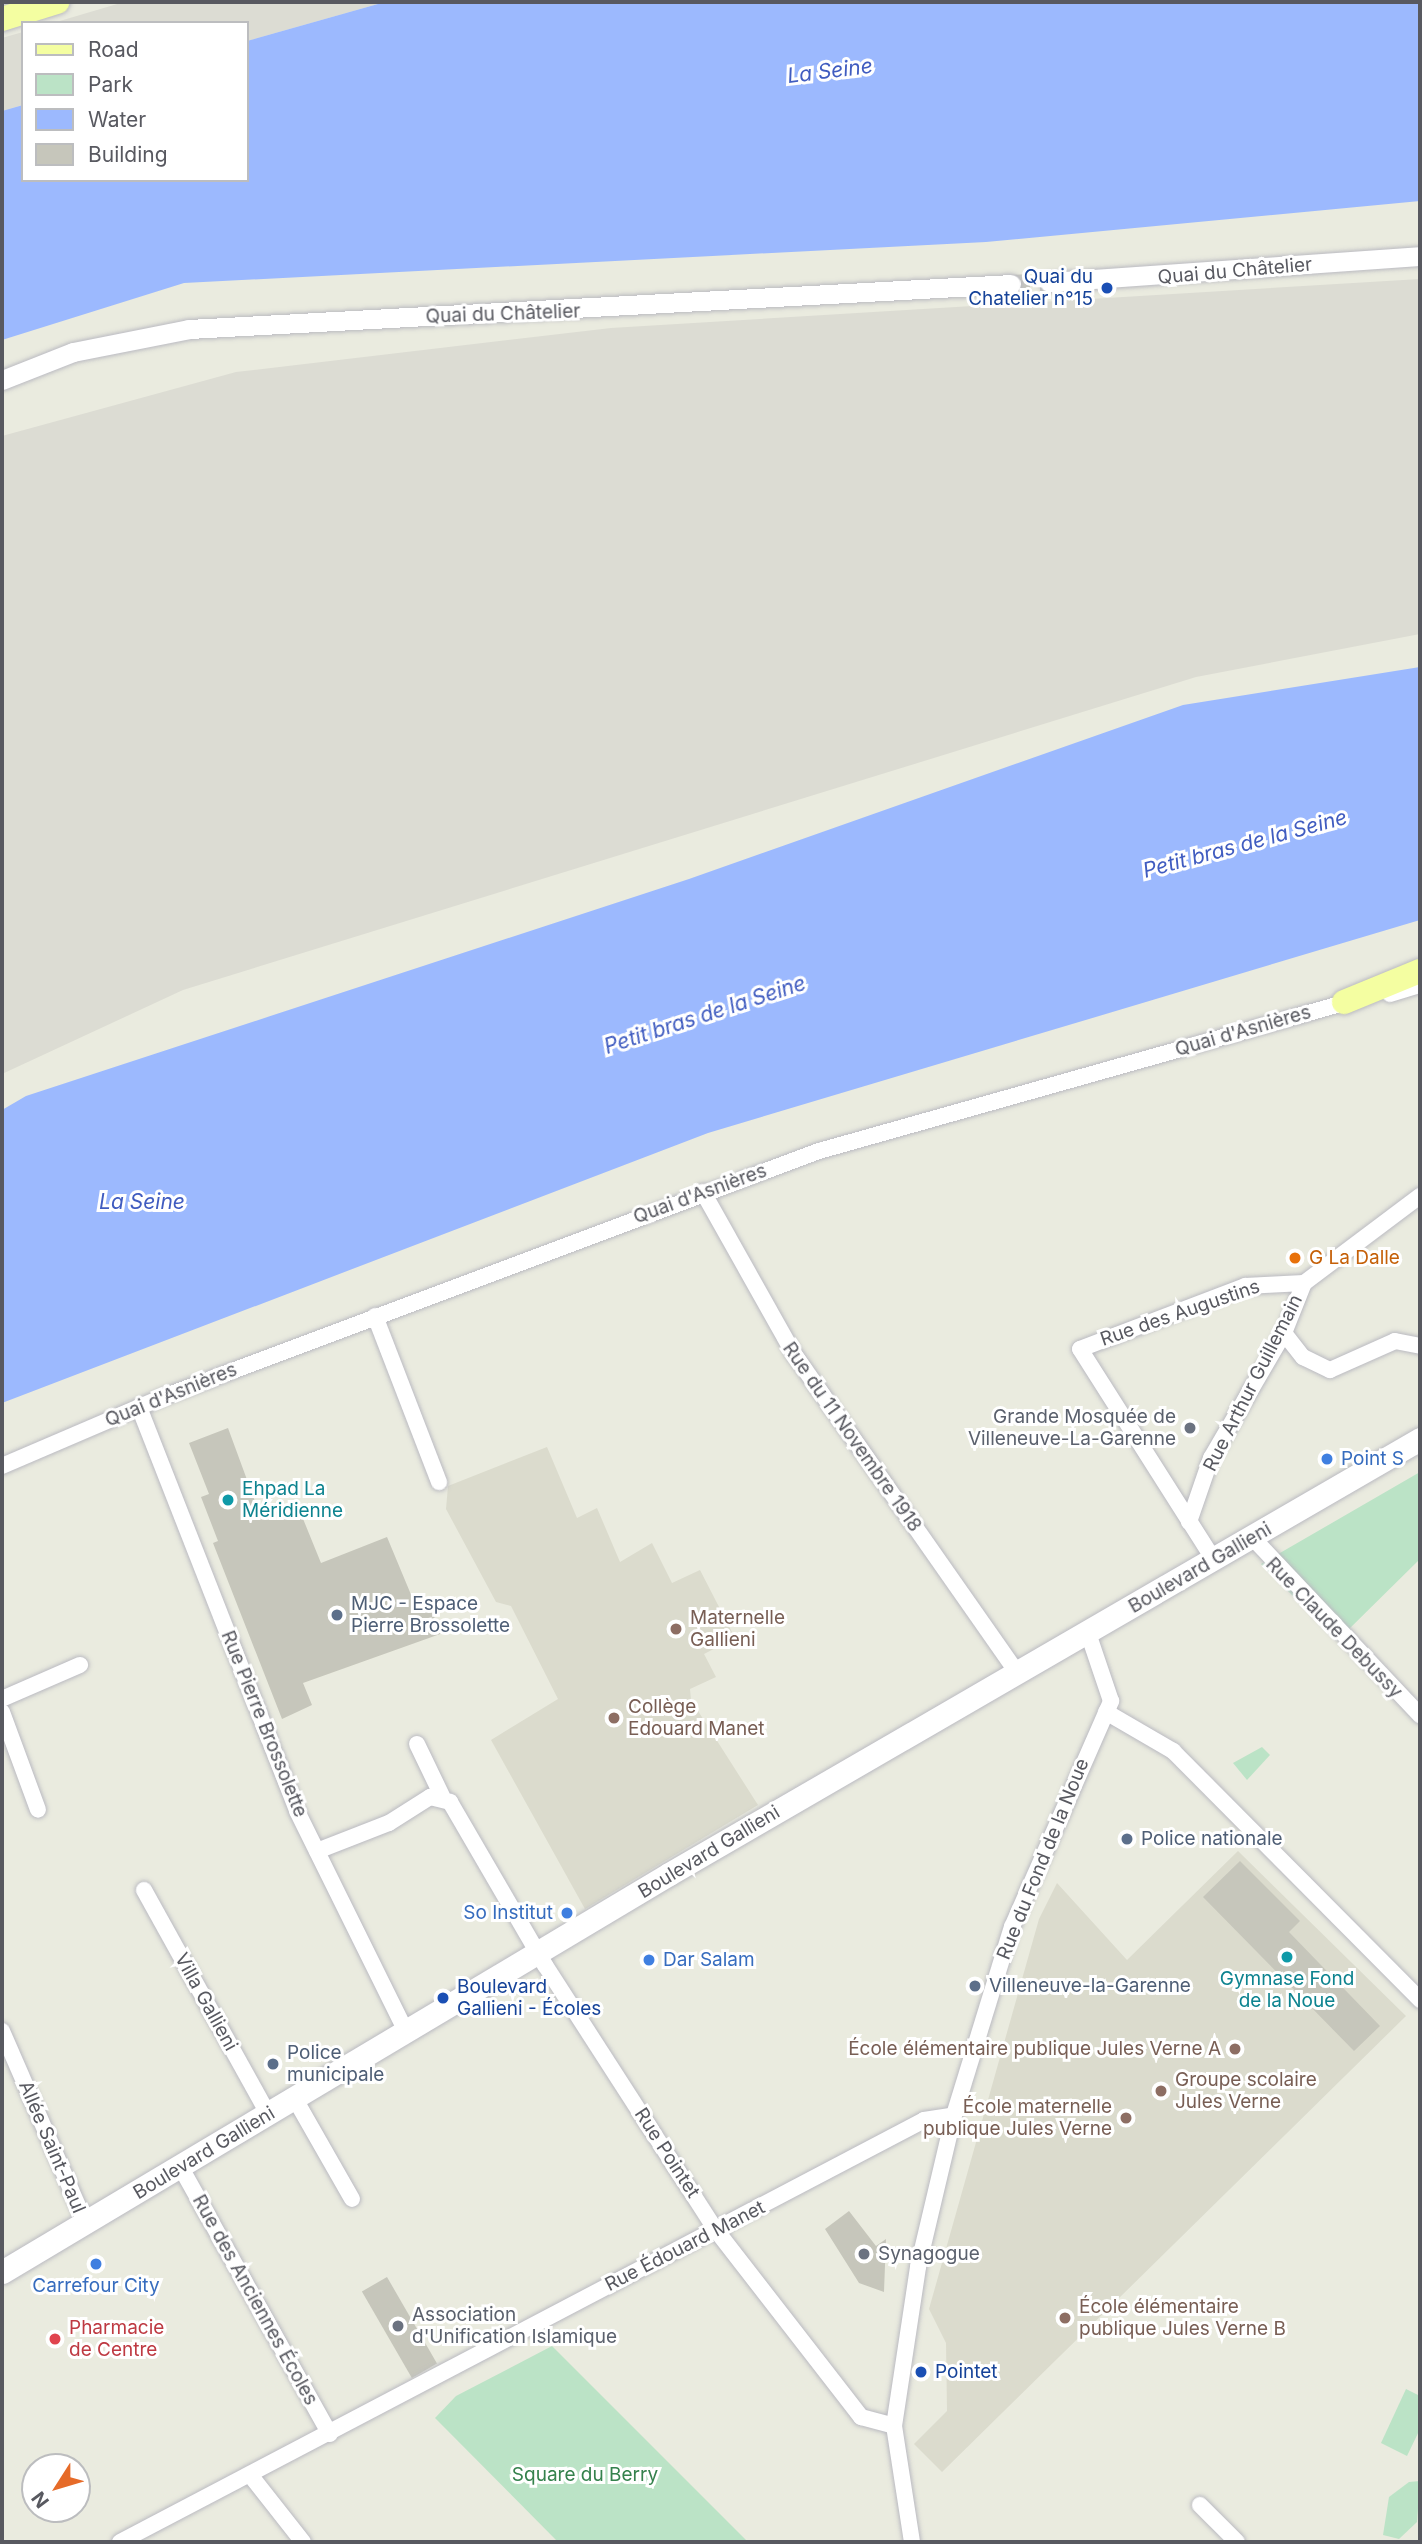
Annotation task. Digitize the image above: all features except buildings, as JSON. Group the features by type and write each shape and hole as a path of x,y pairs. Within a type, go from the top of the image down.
{"main road":[{"path":"2,19 57,2"},
{"path":"1344,1002 1420,971"},
{"name":"Boulevard Gallieni","path":"2,2272 1017,1672 1420,1439"}],"street":[{"name":"Quai du Châtelier","path":"1049,282 1420,256"},
{"name":"Quai du Châtelier","path":"2,380 73,352 189,329 1011,284"},
{"name":"Quai d'Asnières","path":"2,1466 139,1407 375,1315 819,1151 1344,1002 1420,985"},
{"name":"Rue du 11 Novembre 1918","path":"703,1192 794,1354 1017,1672"},
{"path":"1304,1283 1420,1196"},
{"name":"Rue Arthur Guillemain","path":"1189,1522 1211,1458 1284,1333 1304,1283"},
{"name":"Rue des Augustins","path":"1189,1522 1080,1349 1245,1286 1304,1283"},
{"path":"375,1315 439,1482"},
{"path":"1284,1333 1303,1357 1330,1370 1395,1341 1420,1346"},
{"name":"Rue Pierre Brossolette","path":"139,1407 317,1851 407,2034"},
{"path":"1189,1522 1214,1560"},
{"name":"Rue Claude Debussy","path":"1252,1537 1420,1715"},
{"name":"Rue du Fond de la Noue","path":"912,2542 894,2426 918,2267 954,2115 1012,1927 1106,1712 1110,1688 1088,1633"},
{"path":"38,1810 2,1701 80,1665"},
{"path":"1106,1712 1173,1751 1420,2000"},
{"path":"317,1851 442,1796 417,1744"},
{"name":"Rue Pointet","path":"442,1796 538,1954 716,2230 861,2417 894,2426"},
{"name":"Villa Gallieni","path":"144,1890 268,2114"},
{"name":"Allée Saint-Paul","path":"2,2031 86,2224"},
{"path":"295,2099 352,2199"},
{"name":"Rue Édouard Manet","path":"120,2542 924,2120 954,2115"},
{"name":"Rue des Anciennes Écoles","path":"180,2166 330,2434"},
{"path":"250,2476 303,2542"},
{"path":"1200,2505 1237,2542"}],"shaded area":[{"path":"124,2 385,2 248,41 248,21 60,21"},
{"path":"21,33 21,106 2,111 2,38"},
{"path":"1420,279 1420,634 1196,677 183,990 2,1074 2,436 236,372 611,328"},
{"name":"Collège Edouard Manet","path":"547,1447 577,1518 597,1508 620,1562 652,1543 672,1583 700,1570 735,1638 704,1654 716,1677 690,1689 691,1700 758,1805 585,1909 491,1740 558,1699 511,1606 496,1602 446,1509 448,1486"},
{"name":"Groupe scolaire Jules Verne","path":"1238,1851 1406,2016 942,2472 914,2444 947,2411 946,2343 929,2309 1039,1919 1057,1883 1127,1960"}],"green space":[{"path":"1420,1472 1420,1559 1346,1632 1319,1603 1300,1603 1261,1564"},
{"path":"1262,1747 1270,1755 1247,1780 1233,1763"},
{"name":"Square du Berry","path":"552,2346 748,2542 558,2542 435,2418 456,2396"},
{"path":"1406,2389 1420,2396 1420,2429 1407,2456 1381,2443"},
{"path":"1420,2481 1417,2522 1399,2539 1383,2535 1389,2497 1409,2482"}],"water":[{"name":"La Seine","path":"385,2 1420,2 1420,201 986,242 184,283 2,340 2,111 21,106 21,182 248,182 248,41"},
{"name":"La Seine","path":"1420,667 1420,920 708,1133 2,1403 2,1110 26,1096 689,879 1183,705"}],"tunnel":[{"path":"1011,284 1049,282"}],"place":[{"name":"Quai du Chatelier n°15","path":"1107,288"},
{"name":"G La Dalle","path":"1295,1258"},
{"name":"Grande Mosquée de Villeneuve-La-Garenne","path":"1190,1428"},
{"name":"Point S","path":"1327,1459"},
{"name":"Ehpad La Méridienne","path":"228,1500"},
{"name":"MJC - Espace Pierre Brossolette","path":"337,1615"},
{"name":"Maternelle Gallieni","path":"676,1629"},
{"name":"Collège Edouard Manet","path":"614,1718"},
{"name":"Police nationale","path":"1127,1839"},
{"name":"So Institut","path":"567,1913"},
{"name":"Gymnase Fond de la Noue","path":"1287,1957"},
{"name":"Dar Salam","path":"649,1960"},
{"name":"Villeneuve-la-Garenne","path":"975,1986"},
{"name":"Boulevard Gallieni - Écoles","path":"443,1998"},
{"name":"École élémentaire publique Jules Verne A","path":"1235,2049"},
{"name":"Police municipale","path":"273,2064"},
{"name":"Groupe scolaire Jules Verne","path":"1161,2091"},
{"name":"École maternelle publique Jules Verne","path":"1126,2118"},
{"name":"Synagogue","path":"864,2254"},
{"name":"Carrefour City","path":"96,2264"},
{"name":"École élémentaire publique Jules Verne B","path":"1065,2318"},
{"name":"Association d'Unification Islamique","path":"398,2326"},
{"name":"Pharmacie de Centre","path":"55,2339"},
{"name":"Pointet","path":"921,2372"}],"water label":[{"name":"Petit bras de la Seine","path":"1245,844"},
{"name":"Petit bras de la Seine","path":"705,1015"}]}
